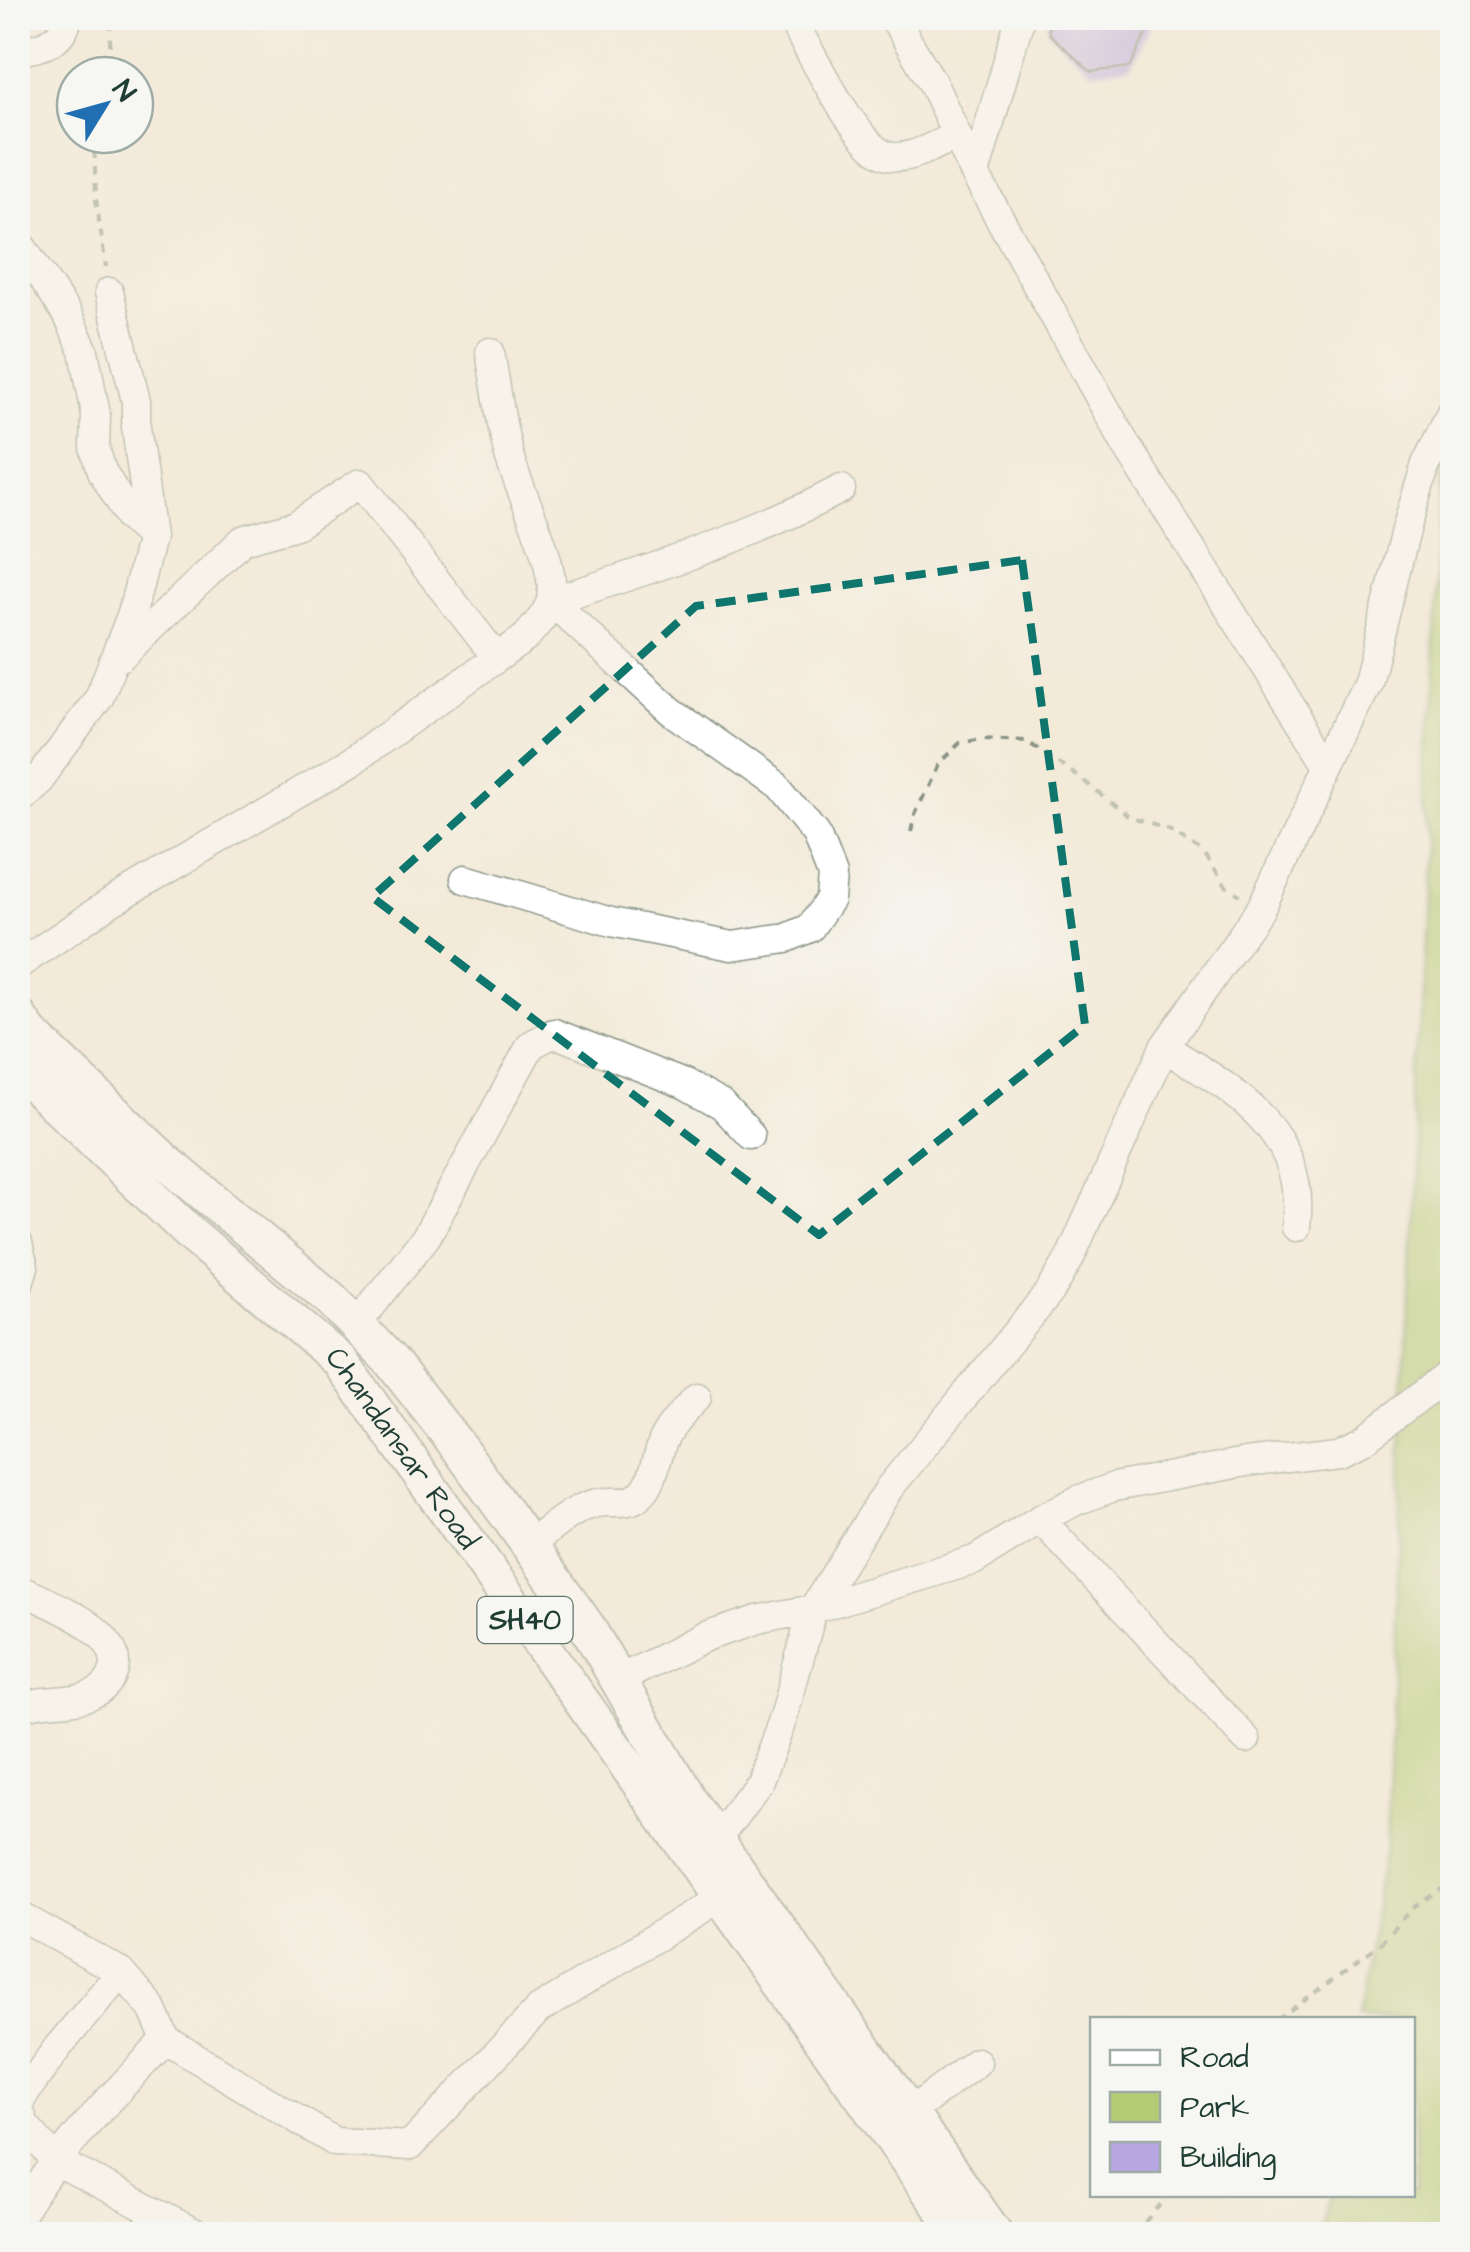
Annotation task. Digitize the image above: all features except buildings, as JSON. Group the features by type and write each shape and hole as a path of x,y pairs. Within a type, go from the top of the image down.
{"main road":[{"path":"18,1016 165,1161 331,1298 403,1375 530,1544 620,1679 688,1800 708,1851 960,2234"},
{"name":"Chandansar Road","path":"18,1070 191,1234 340,1361 708,1851"},
{"path":"734,1888 909,2113 995,2234"}],"street":[{"path":"18,51 48,45 62,35 68,18"},
{"path":"791,18 837,97 865,138 883,154 901,157 957,135"},
{"path":"894,18 932,82 975,174 1126,446 1328,765"},
{"path":"975,174 1020,18"},
{"path":"18,241 67,314 84,352 102,471 130,518 151,536"},
{"path":"18,798 39,779 99,698 132,613 151,536 136,400 110,292"},
{"path":"18,965 111,902 352,761 526,638 551,602 550,576 544,548 523,501 508,450 490,352"},
{"path":"708,1851 758,1783 783,1718 813,1609 890,1487 1050,1292 1069,1260 1164,1047 1261,908 1368,684 1426,464 1452,410"},
{"path":"112,664 244,540 296,525 360,483 498,658"},
{"path":"551,602 675,562 794,514 841,489"},
{"path":"465,878 610,922 732,946 786,938 810,928 830,899 832,875 816,834 778,787 671,712 551,602"},
{"path":"356,1324 426,1238 531,1045 554,1033 684,1084 722,1105 751,1136"},
{"path":"1164,1047 1238,1093 1273,1130 1295,1174 1296,1227"},
{"path":"18,1243 24,1267 18,1286"},
{"path":"620,1679 705,1636 813,1609 975,1560 1040,1519 1114,1486 1246,1462 1338,1451 1363,1440 1452,1372"},
{"path":"530,1544 579,1510 598,1502 619,1504 636,1498 653,1474 664,1437 697,1397"},
{"path":"1040,1519 1246,1739"},
{"path":"18,1589 91,1625 115,1659 107,1684 97,1692 85,1697 30,1702 18,1709"},
{"path":"18,1915 122,1972 152,2008 166,2040 335,2142 410,2146 538,2010 734,1888"},
{"path":"122,1972 58,2047 22,2098 19,2109 26,2125 56,2161 197,2234"},
{"path":"18,2219 56,2161 166,2040"},
{"path":"909,2113 977,2062"}],"path":[{"path":"105,55 111,18"},
{"path":"95,155 96,200 110,292"},
{"path":"911,831 938,764 960,744 982,739 1026,741 1129,817 1169,830 1204,853 1226,886 1261,908"},
{"path":"1281,2017 1380,1944 1411,1909 1452,1882"},
{"path":"1134,2234 1167,2197"}],"highlighted area":[{"path":"1022,560 1085,1025 819,1235 372,897 696,606"}],"green space":[{"path":"1452,186 1452,2234 1321,2234 1328,2197 1415,2197 1415,2017 1357,2017 1386,1847"}]}
